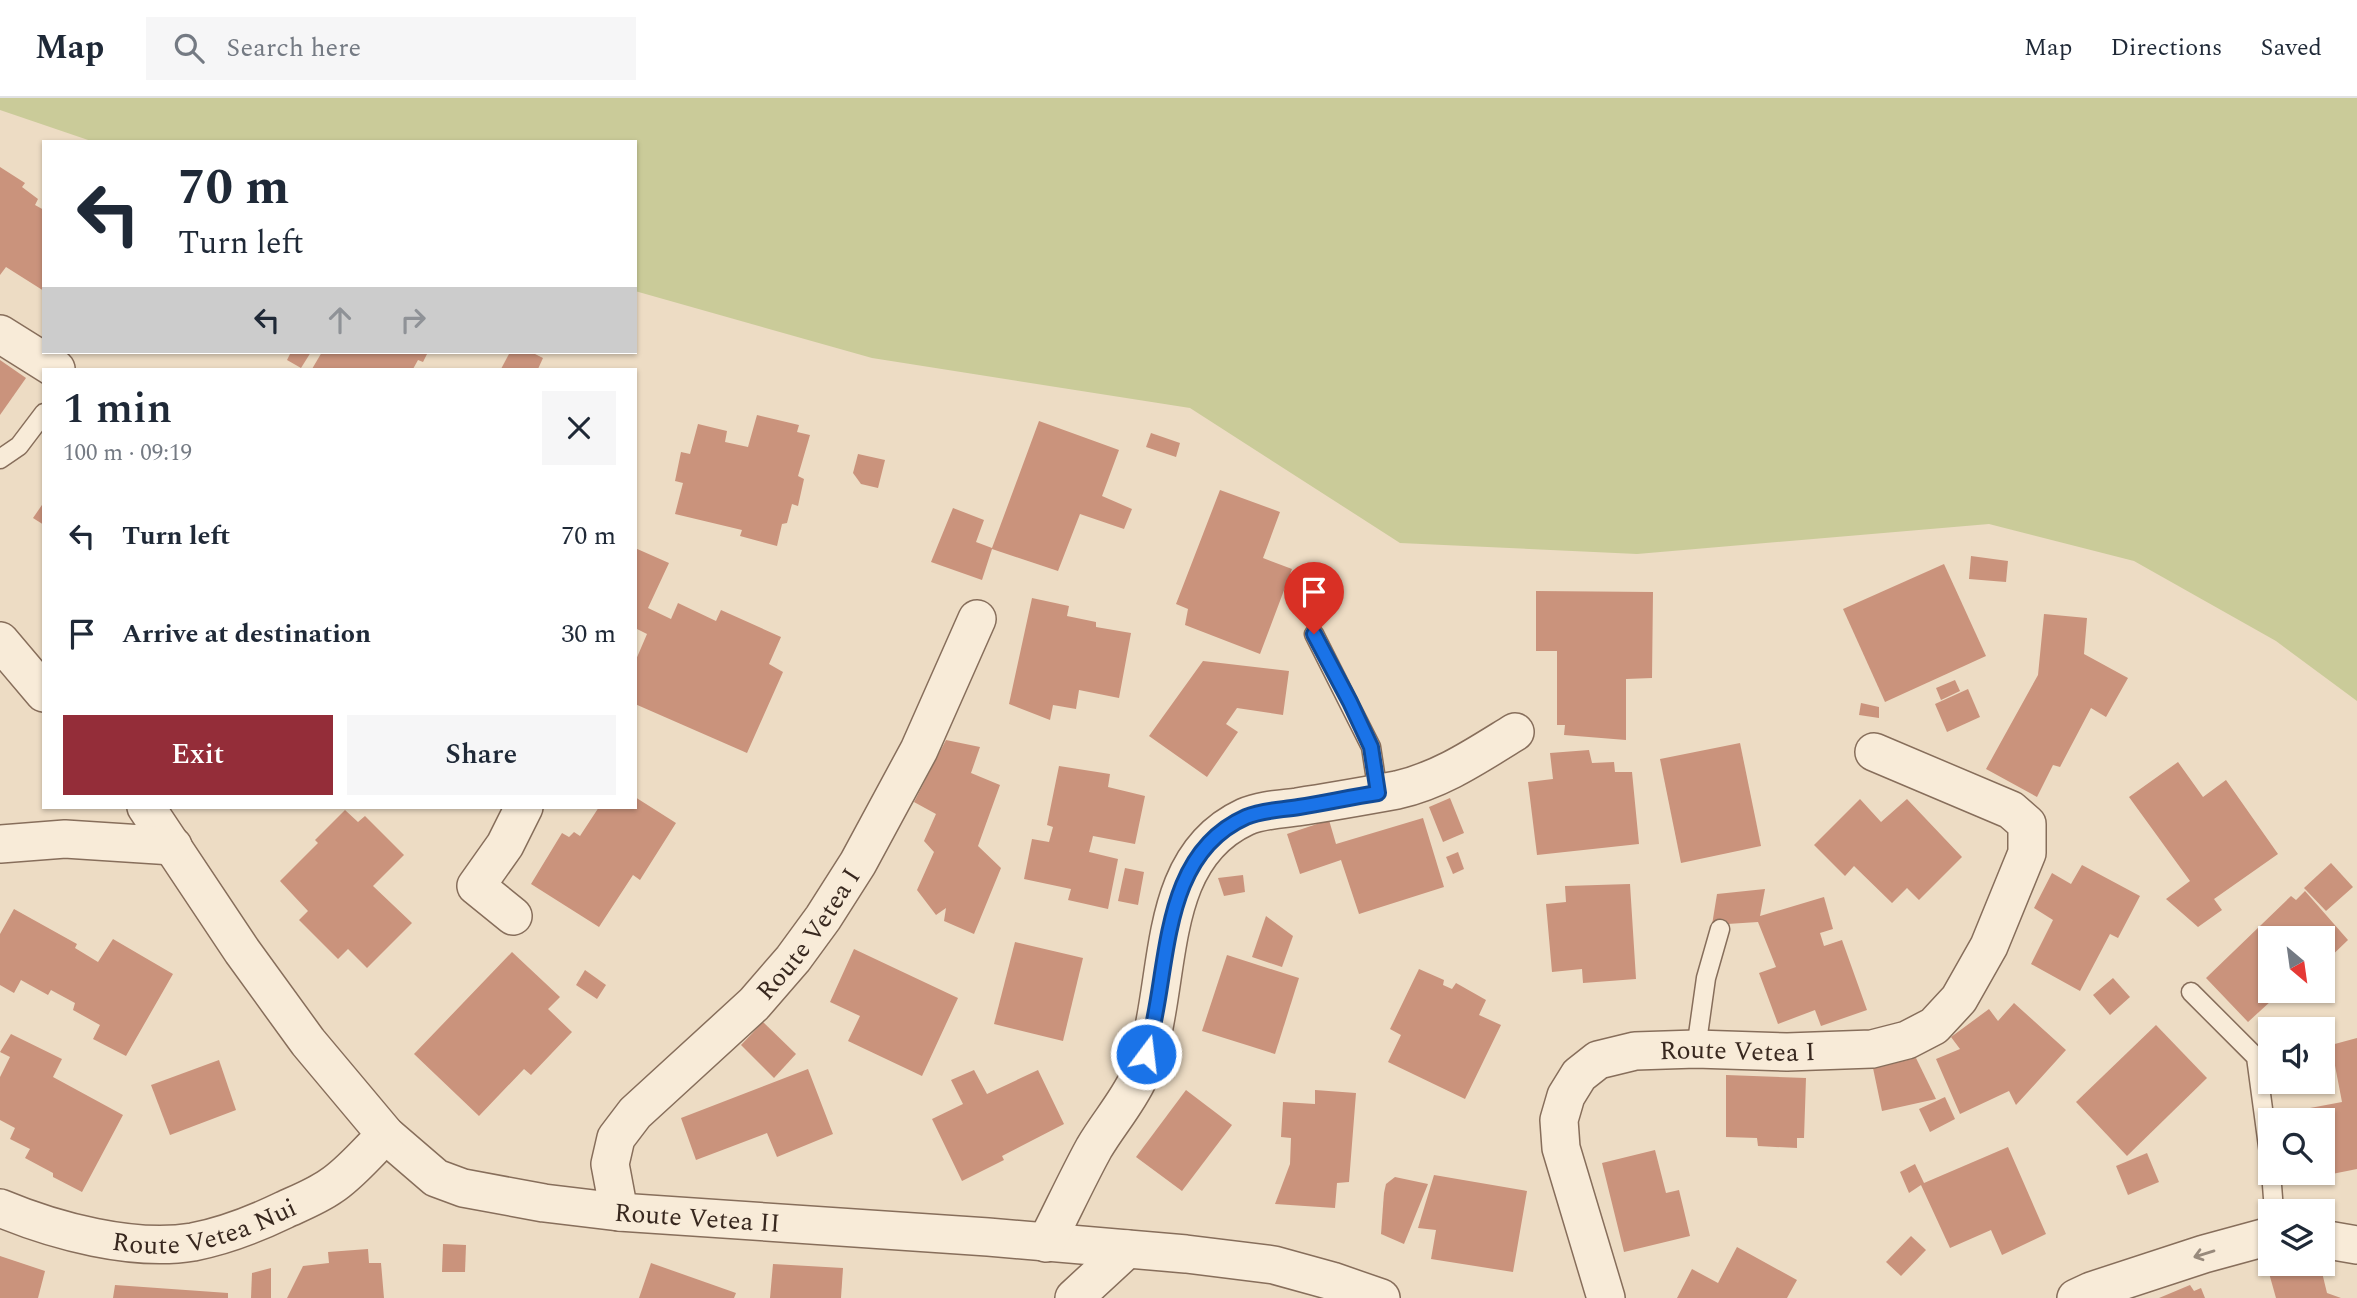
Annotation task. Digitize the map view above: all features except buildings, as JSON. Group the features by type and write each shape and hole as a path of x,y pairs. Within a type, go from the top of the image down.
{"street":[{"path":"0,334 54,368"},
{"name":"Route Vetea I","path":"619,1212 610,1164 616,1138 635,1113 754,1004 793,959 823,918 858,863 919,750 977,619"},
{"path":"0,641 41,687"},
{"path":"1046,1243 1095,1146 1121,1111 1140,1076 1153,1032 1175,904 1187,874 1204,850 1222,832 1246,817 1431,781 1456,769 1515,732"},
{"name":"Route Vetea I","path":"1606,1298 1561,1148 1559,1120 1566,1096 1579,1075 1598,1060 1635,1051 1696,1049 1787,1052 1872,1049 1907,1040 1934,1026 1959,999 1989,946 2027,853 2026,824 2011,810 1874,752"},
{"name":"Route Vetea II","path":"147,809 242,951 308,1042 386,1135 436,1178 463,1188 619,1212 901,1231 1274,1265 1381,1298"},
{"path":"513,915 476,886 505,845 523,809"},
{"path":"0,844 65,839 173,846"},
{"name":"Route Vetea Nui","path":"0,1208 35,1223 74,1234 156,1243 191,1242 260,1221 332,1186 386,1135"},
{"path":"2076,1298 2204,1254 2258,1239"},
{"path":"2335,1241 2357,1245"},
{"path":"1074,1298 1127,1250"}],"lane":[{"path":"0,459 19,446 42,416"},
{"path":"1314,634 1371,747 1378,793"},
{"path":"1696,1049 1706,978 1720,929"},
{"path":"2191,992 2256,1057 2263,1108"}],"green space":[{"path":"0,98 2357,98 2357,701 2276,641 2134,561 1989,524 1637,554 1400,543 1190,408 872,358 637,292 637,140 88,140 0,110"}],"route":[{"path":"1146,1054 1153,1032 1175,904 1187,874 1204,850 1222,832 1246,817 1266,811 1378,793 1371,747 1314,634"}]}
